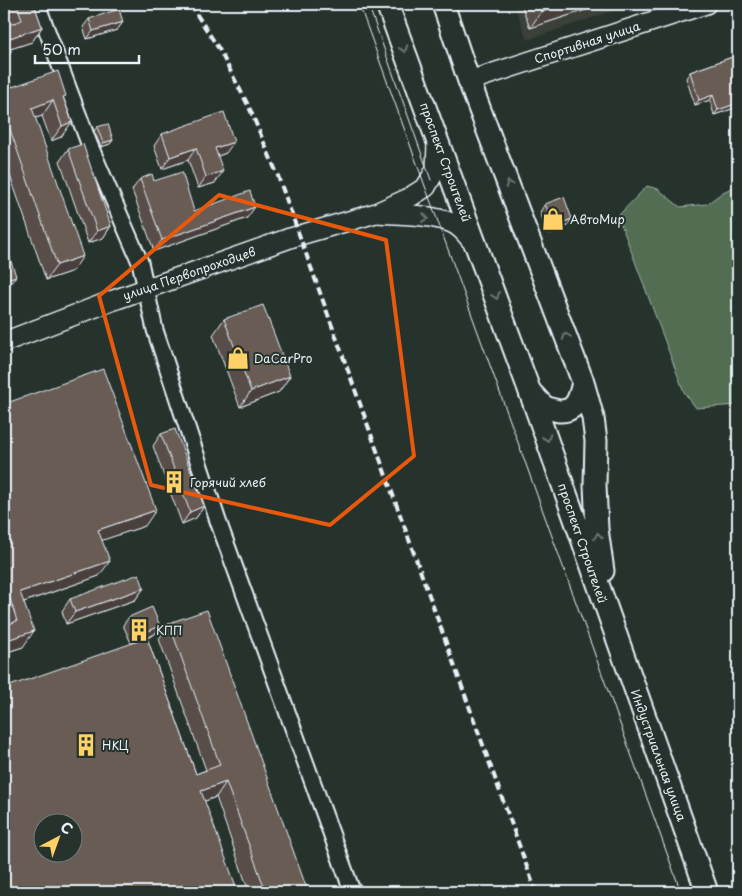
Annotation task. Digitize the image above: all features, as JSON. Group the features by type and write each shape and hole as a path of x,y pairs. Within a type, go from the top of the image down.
{"main road":[{"name":"проспект Строителей","path":"387,4 479,250 610,619"},
{"name":"проспект Строителей","path":"443,4 583,382 593,418 596,441 597,529 610,619"},
{"path":"530,392 545,407 556,411 565,411 573,408 579,399 583,382"},
{"name":"Индустриальная улица","path":"610,619 707,892"}],"street":[{"path":"37,4 90,146 140,262 155,330 218,521 351,888 355,892"},
{"name":"Спортивная улица","path":"470,81 706,4"},
{"name":"улица Первопроходцев","path":"4,342 300,234 376,213 407,199 426,187 436,170 438,156 436,135"},
{"name":"улица Первопроходцев","path":"376,213 415,216 454,224 464,232 479,250"}],"highlighted area":[{"path":"219,195 386,240 414,456 330,525 151,485 99,296"}],"shaded area":[{"path":"514,4 633,4 527,40"}],"green space":[{"path":"738,185 738,405 696,408 684,392 618,216 647,186 658,189 680,207 707,204 723,192"}],"building":[{"path":"17,4 34,4 42,27 7,39 11,51 4,54 4,27 22,20"},
{"path":"538,4 567,4 541,12"},
{"path":"119,9 123,22 93,31 89,19"},
{"path":"738,55 738,103 718,110 713,95 699,100 690,72"},
{"path":"4,63 12,87 58,71 66,96 63,97 72,122 62,126 53,100 32,108 83,256 57,265 4,112"},
{"path":"224,112 234,142 215,148 223,171 206,177 196,148 170,157 162,134"},
{"path":"108,124 113,140 103,143 97,127"},
{"path":"83,144 111,226 97,231 68,149"},
{"path":"182,172 194,211 250,191 255,207 162,240 140,179 152,174 154,181"},
{"path":"564,197 572,219 554,226 545,204"},
{"path":"4,241 16,276 4,280"},
{"path":"263,305 290,376 251,391 224,319"},
{"path":"103,369 156,510 98,530 110,561 20,592 34,631 4,641 4,626 17,621 9,595 4,597 4,404"},
{"path":"175,429 204,506 190,512 161,434"},
{"path":"139,574 144,588 75,612 70,599"},
{"path":"152,607 160,626 137,636 129,617"},
{"name":"НКЦ","path":"207,610 308,892 266,892 226,782 201,791 238,892 4,892 4,688 147,638 196,774 220,765 169,623"}],"tram line":[{"path":"359,4 681,892"},
{"path":"368,4 431,180"}],"railway":[{"path":"190,4 219,49 249,107 278,176 536,892"}],"place":[{"name":"АвтоМир","path":"553,219"},
{"name":"DaCarPro","path":"238,358"},
{"name":"Горячий хлеб","path":"174,482"},
{"name":"КПП","path":"139,630"},
{"name":"НКЦ","path":"86,745"}]}
